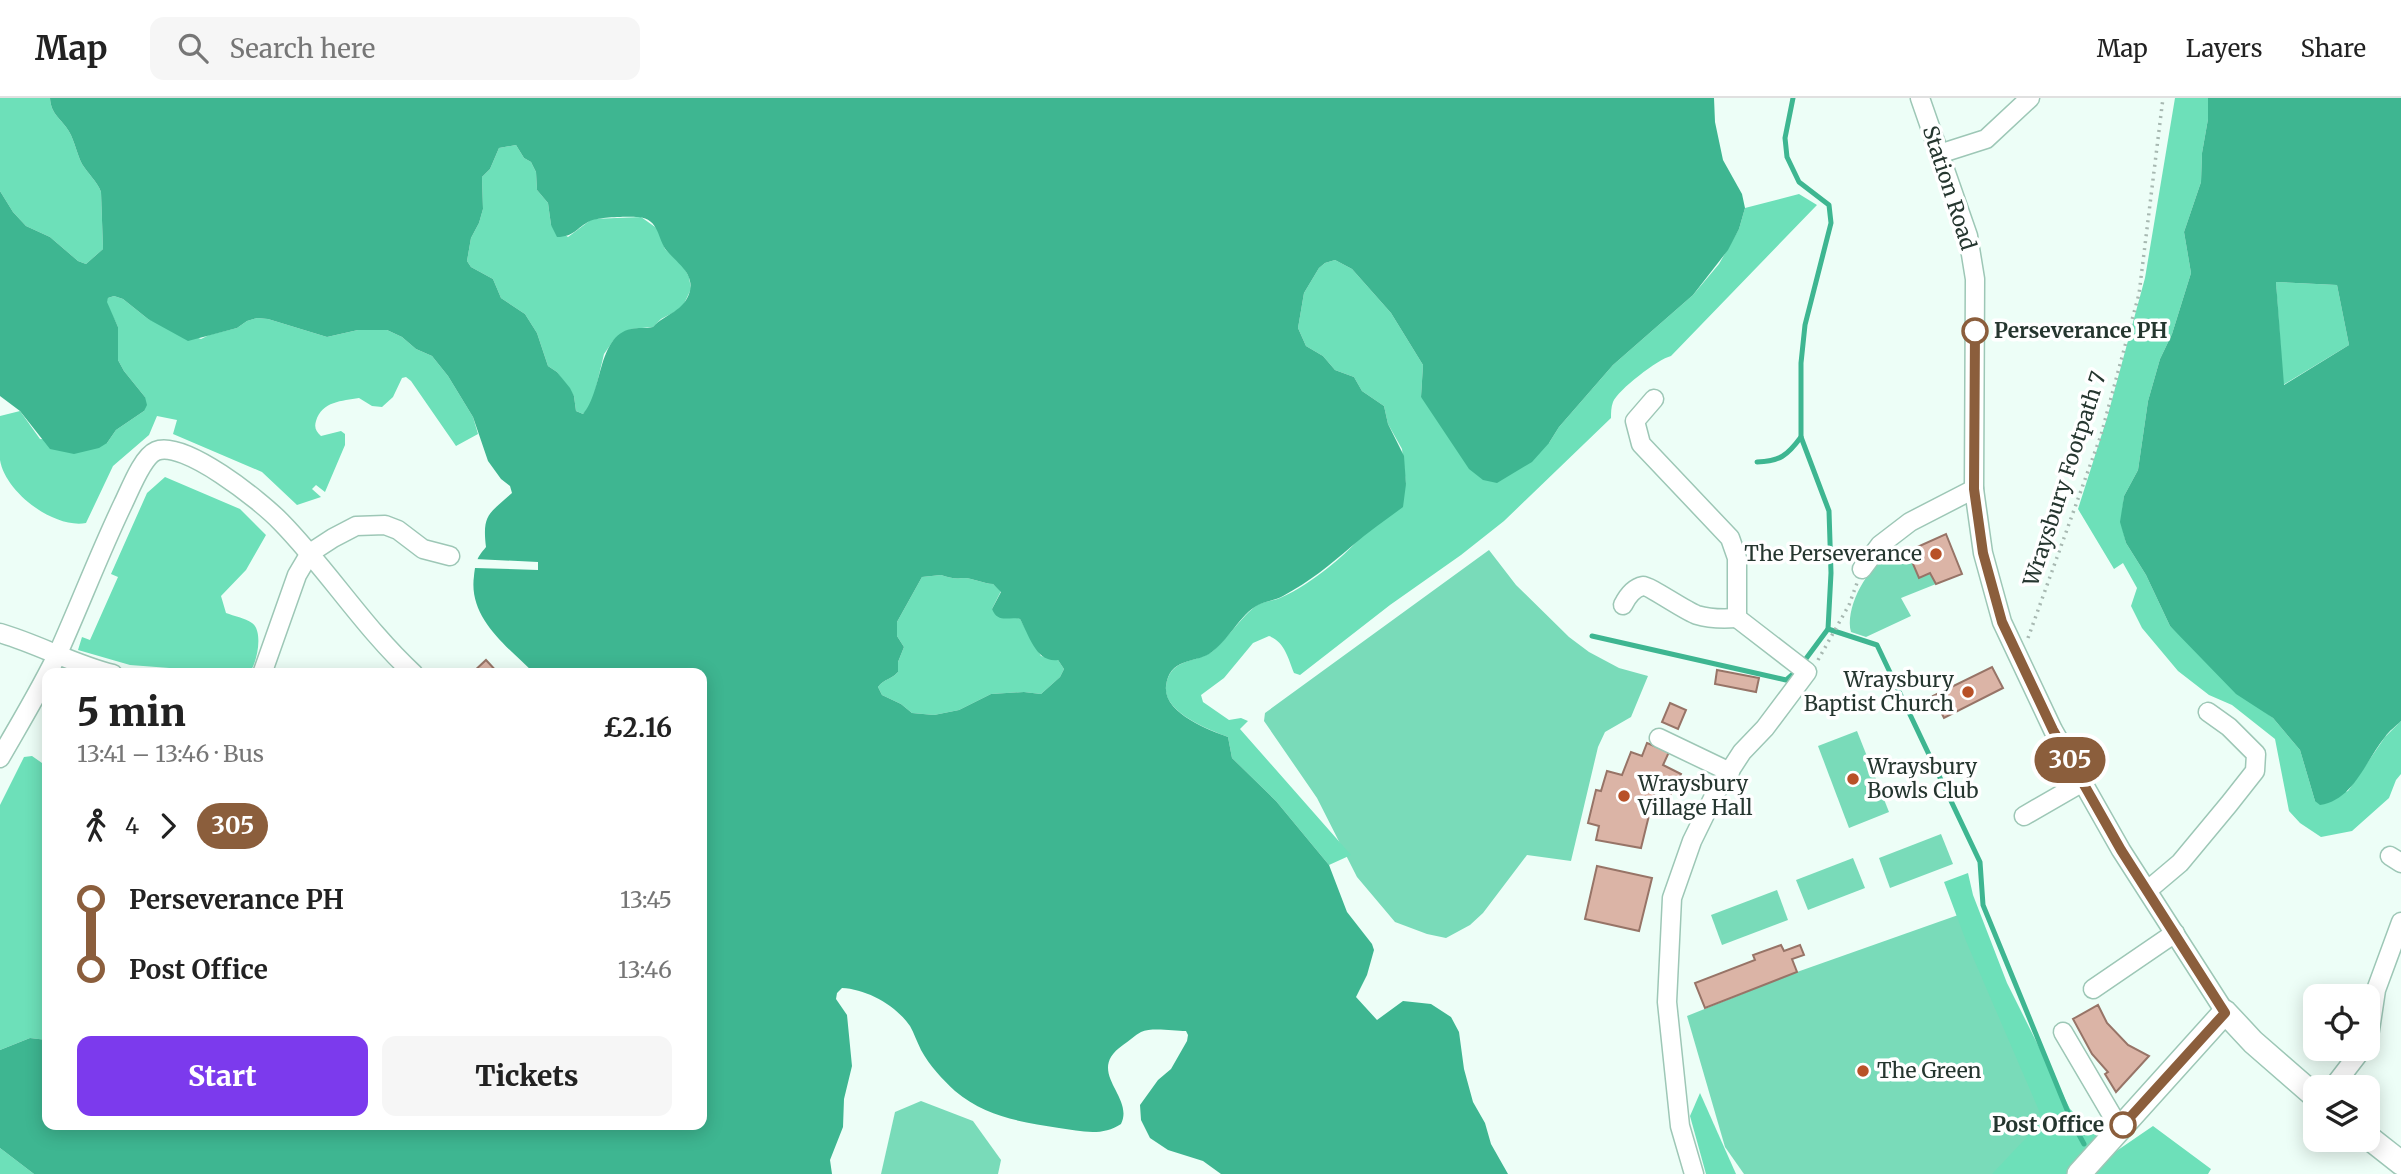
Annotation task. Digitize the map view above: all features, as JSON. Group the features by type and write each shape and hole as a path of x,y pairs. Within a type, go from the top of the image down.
{"main road":[{"path":"2079,1174 2225,1013 2253,1042 2303,1086"},
{"path":"2380,1146 2401,1163"}],"street":[{"name":"Station Road","path":"1920,98 1968,236 1975,279 1974,489 1983,553 2002,622 2053,730 2121,850 2225,1013"},
{"path":"1939,154 1986,139 2024,100"},
{"path":"1654,399 1635,421 1641,444 1730,538 1737,558 1737,618"},
{"path":"50,668 138,473 153,451 168,447 185,453 223,475 257,499 281,521 389,650 408,668"},
{"path":"1862,569 1880,545 1910,522 1974,489"},
{"path":"264,668 298,575 310,554 356,526 385,525 398,530 423,549 450,556"},
{"path":"1622,605 1633,591 1643,586 1651,587 1674,605 1698,615 1714,619 1737,618 1807,672 1765,728 1742,752 1716,792 1692,841 1672,898 1667,1003 1680,1126 1694,1174"},
{"path":"0,633 58,653 91,668"},
{"path":"0,758 42,682"},
{"path":"2148,890 2189,853 2255,771 2256,754 2230,727 2208,712"},
{"path":"1659,738 1730,772"},
{"path":"2024,816 2083,782"},
{"path":"2378,984 2400,924"},
{"path":"2092,989 2175,933"},
{"path":"2063,1032 2120,1129"},
{"path":"2343,1075 2354,1061"}],"path":[{"name":"Wraysbury Footpath 7","path":"2020,660 2101,435 2139,293 2163,98"},
{"path":"1807,672 1822,657 1849,605 1862,569"}],"shaded area":[{"path":"0,98 50,98 53,111 71,135 82,164 99,188 103,249 86,264 78,261 50,237 26,226 0,191"},
{"path":"50,98 1714,98 1715,122 1723,160 1742,194 1745,208 1739,229 1728,250 1693,295 1613,365 1532,462 1497,483 1483,480 1469,469 1421,397 1423,365 1391,313 1352,269 1335,260 1319,268 1304,293 1298,328 1306,346 1323,356 1335,370 1354,377 1362,391 1384,406 1388,424 1404,456 1406,484 1403,507 1310,579 1283,596 1252,609 1216,649 1172,670 1166,686 1167,696 1179,712 1199,725 1228,737 1232,758 1276,801 1329,865 1347,912 1374,950 1367,975 1356,997 1377,1020 1403,1001 1431,1004 1451,1017 1459,1032 1464,1069 1473,1102 1485,1123 1491,1144 1508,1174 1221,1174 1203,1161 1168,1150 1150,1138 1141,1120 1140,1105 1158,1080 1171,1069 1187,1041 1186,1031 1157,1029 1141,1032 1112,1055 1108,1065 1109,1074 1124,1114 1121,1124 1114,1128 1099,1132 1083,1131 1004,1117 979,1107 950,1087 928,1061 910,1026 897,1011 861,991 842,988 836,999 847,1015 852,1066 844,1099 843,1127 830,1160 832,1174 34,1174 0,1148 0,1050 30,1038 42,1039 42,1130 707,1130 707,668 529,668 502,642 477,606 474,576 477,560 486,547 486,521 512,493 510,486 501,479 488,461 473,417 448,376 432,356 387,330 358,330 327,337 257,318 237,328 188,341 148,319 123,299 114,296 108,298 107,302 118,327 118,360 145,397 147,405 144,411 116,430 107,443 99,448 74,454 50,449 20,411 0,396 0,191 26,226 50,237 78,261 86,264 103,249 101,192 82,164 71,135 52,107","holes":["516,145 524,158 531,162 536,172 537,190 548,203 551,225 557,237 571,234 594,220 620,217 645,219 654,225 667,251 690,279 690,291 684,304 653,327 631,329 612,342 583,414 576,411 570,388 557,372 548,366 537,333 525,314 501,298 493,279 471,267 467,261 471,238 483,209 482,177 490,169 499,148","941,575 967,578 993,584 1001,592 992,609 994,614 1001,618 1020,619 1039,653 1050,660 1058,660 1064,669 1060,677 1041,694 991,694 959,710 934,715 912,713 882,695 878,687 898,672 898,662 904,647 897,636 897,622 922,577"]},
{"path":"2175,98 2208,98 2208,119 2202,153 2201,182 2184,232 2191,273 2148,401 2138,470 2124,496 2121,522 2126,543 2146,575 2170,626 2273,718 2300,750 2315,801 2348,791 2385,737 2401,721 2401,774 2389,798 2352,831 2321,837 2300,823 2289,811 2275,739 2232,705 2209,695 2178,671 2142,628 2131,606 2137,588 2123,563 2114,569 2078,509 2107,418 2145,278"},
{"path":"2208,98 2401,98 2401,721 2387,735 2350,788 2332,802 2320,805 2315,801 2300,750 2273,718 2236,694 2170,626 2146,575 2126,543 2120,522 2124,496 2138,470 2148,401 2191,273 2184,232 2201,182 2202,153 2208,119","holes":["2276,282 2337,285 2349,345 2284,385"]},
{"path":"516,145 536,172 537,190 548,203 551,225 568,237 592,219 641,217 658,229 665,249 683,266 689,277 691,289 682,308 661,319 653,327 631,329 613,341 604,354 592,404 583,414 576,411 574,396 557,372 548,366 537,333 525,314 501,298 493,279 471,267 467,261 471,238 483,209 482,177 490,169 499,148"},
{"path":"1799,194 1817,205 1671,356 1648,369 1622,390 1613,402 1611,418 1504,521 1300,675 1294,673 1279,642 1269,636 1253,643 1224,678 1201,695 1203,702 1229,720 1241,718 1248,721 1240,729 1351,855 1329,865 1276,801 1232,758 1228,737 1199,725 1179,712 1171,704 1166,686 1173,670 1214,650 1254,608 1293,592 1340,558 1406,484 1402,449 1388,424 1384,406 1362,391 1354,377 1335,370 1323,356 1306,346 1298,328 1304,293 1319,268 1335,260 1352,269 1391,313 1423,365 1421,397 1549,443 1559,427 1613,365 1693,295 1719,264 1739,229 1745,208"},
{"path":"2276,282 2337,285 2349,345 2283,385"},
{"path":"114,296 123,299 148,319 201,339 237,328 257,318 327,337 358,330 387,330 432,356 448,376 473,417 478,434 456,446 406,377 402,378 393,397 382,407 372,406 359,398 333,403 319,414 315,428 321,436 341,431 345,434 345,445 325,492 316,485 312,489 321,497 297,505 262,472 173,434 177,420 157,416 149,435 113,466 86,523 60,520 33,506 21,496 4,472 0,460 0,416 20,411 40,439 107,443 116,430 144,411 145,397 118,360 118,327 106,302"},
{"path":"165,477 240,509 266,535 246,570 221,596 226,613 246,620 256,627 258,649 252,668 130,665 78,650 82,637 90,640 118,577 111,574 147,493"},
{"path":"1915,548 1921,559 1920,577 1930,573 1936,584 1901,598 1911,616 1866,637 1851,632 1851,613 1863,582 1888,558"},
{"path":"1489,550 1516,585 1569,637 1589,652 1619,668 1648,676 1631,717 1605,732 1598,747 1571,861 1527,855 1483,913 1470,925 1446,938 1395,922 1357,877 1317,798 1264,721 1265,713"},
{"path":"941,575 993,584 1001,591 992,609 1020,619 1041,656 1058,660 1064,669 1060,677 1041,694 991,694 959,710 934,715 912,713 882,695 878,687 898,672 898,662 904,647 897,636 897,622 922,577"},
{"name":"Wraysbury Bowls Club","path":"1857,731 1889,812 1849,828 1818,746"},
{"path":"32,756 42,763 42,1039 30,1038 0,1050 0,805 24,757"},
{"path":"1941,834 1953,864 1890,888 1879,858"},
{"path":"1853,858 1865,888 1808,910 1796,880"},
{"path":"1968,873 1973,895 2007,983 2070,1109 2115,1152 2153,1126 2211,1169 2208,1174 1992,1174 2043,1120 1966,941 1944,882"},
{"path":"1777,890 1788,920 1722,945 1711,915"},
{"name":"The Green","path":"1961,914 2046,1126 2004,1174 1744,1174 1725,1147 1687,1016 1797,972"},
{"path":"1700,1093 1736,1174 1706,1174 1690,1116"},
{"path":"921,1101 973,1121 1001,1160 998,1174 881,1174 895,1112"},
{"path":"0,1148 34,1174 0,1174"}],"pier":[{"path":"475,559 538,562 538,570 475,568"}],"building":[{"name":"The Perseverance","path":"1946,534 1962,574 1936,584 1930,573 1919,578 1913,564 1921,559 1915,548"},
{"path":"486,660 493,668 477,668"},
{"name":"Wraysbury Baptist Church","path":"1992,667 2003,688 1944,718 1933,696"},
{"path":"1717,670 1759,678 1756,692 1715,684"},
{"path":"1670,703 1686,710 1678,729 1662,722"},
{"name":"Wraysbury Village Hall","path":"1647,743 1669,752 1663,765 1681,774 1671,794 1656,787 1641,848 1596,840 1599,826 1588,823 1596,790 1601,791 1607,771 1622,775 1631,752 1642,756"},
{"path":"1597,866 1652,878 1639,931 1585,919"},
{"path":"1781,945 1784,951 1800,945 1804,955 1792,959 1797,972 1705,1008 1695,983 1755,960 1753,955"},
{"path":"2098,1005 2107,1023 2128,1045 2149,1056 2116,1092 2105,1074 2108,1072 2092,1054 2073,1019"}],"waterway":[{"path":"1793,98 1785,138 1787,157 1799,182 1829,205 1831,223 1805,325 1801,363 1801,437 1829,511 1831,573 1828,629 1805,660"},
{"path":"1757,462 1782,456 1801,437"},
{"path":"1828,629 1877,645 1980,862 1983,905 2072,1122 2084,1144"},
{"path":"1592,636 1786,680 1795,672"}],"bus line":[{"name":"305","path":"1975,331 1974,489 1983,553 2002,622 2053,730 2121,850 2225,1013 2123,1125"}],"place":[{"name":"Perseverance PH","path":"1975,331"},
{"name":"The Perseverance","path":"1936,554"},
{"name":"Wraysbury Baptist Church","path":"1968,692"},
{"name":"Wraysbury Bowls Club","path":"1853,779"},
{"name":"Wraysbury Village Hall","path":"1624,796"},
{"name":"The Green","path":"1863,1071"},
{"name":"Post Office","path":"2123,1125"}]}
